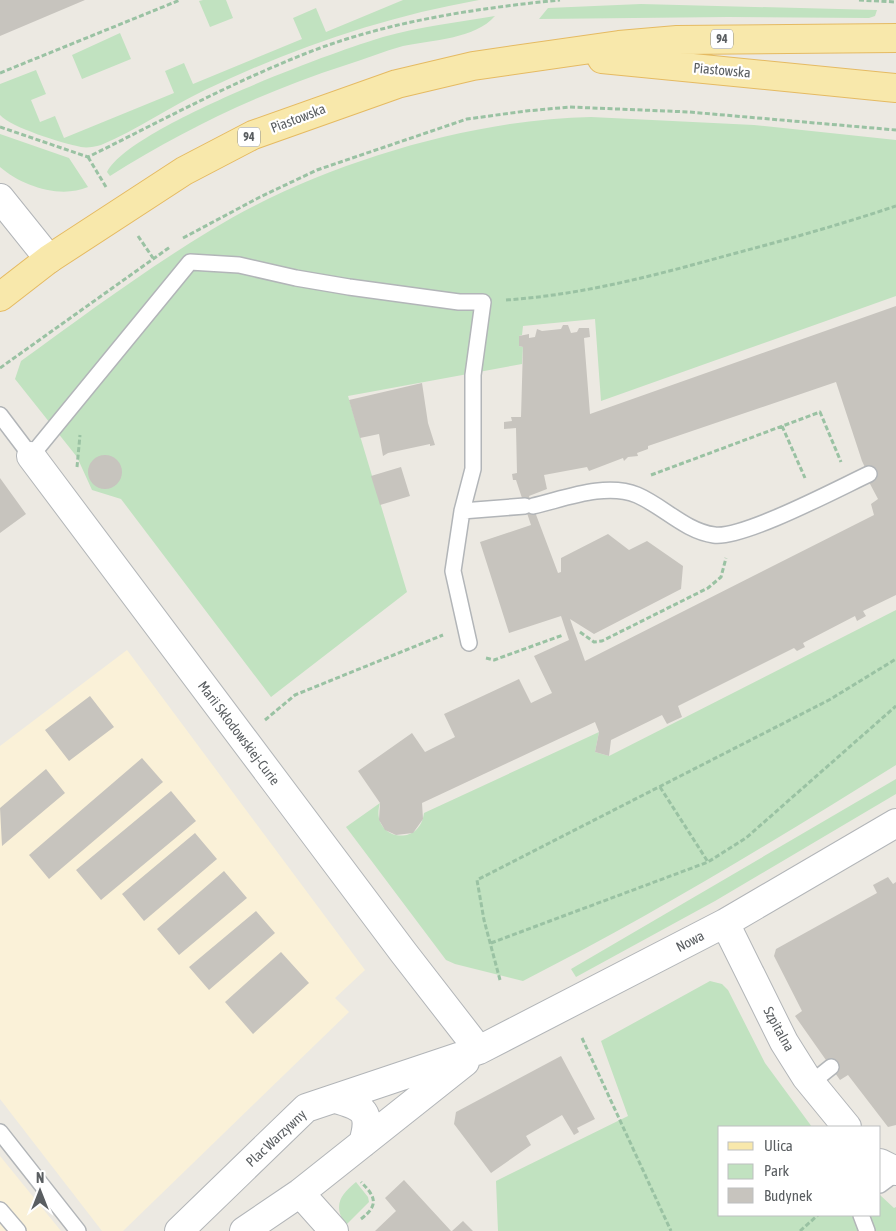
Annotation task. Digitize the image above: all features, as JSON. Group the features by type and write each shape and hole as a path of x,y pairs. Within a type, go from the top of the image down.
{"main road":[{"name":"Piastowska","path":"0,297 49,259 184,171 253,135 397,84 466,67 548,54 677,40 896,38"},
{"name":"Piastowska","path":"548,54 896,88"}],"street":[{"path":"0,198 49,259"},
{"name":"Marii Skłodowskiej-Curie","path":"31,456 403,952 479,1050"},
{"name":"Nowa","path":"479,1050 724,923 896,823"},
{"name":"Szpitalna","path":"724,923 784,1042 821,1075 846,1126"},
{"path":"244,1231 300,1193 479,1050"},
{"name":"Plac Warzywny","path":"179,1231 306,1108 479,1050"},
{"path":"336,1099 357,1105 365,1112 368,1127 363,1143"},
{"path":"881,1164 896,1172"},
{"path":"300,1193 334,1231"}],"lane":[{"path":"31,456 83,395 190,262 240,264 296,278 349,287 459,302 483,302 474,375 474,470 462,511 453,571 469,643"},
{"name":"Marii Skłodowskiej-Curie","path":"0,415 31,456"},
{"path":"462,511 529,506 617,490 636,495 698,530 714,535 724,535 759,524 869,474"},
{"path":"0,1132 78,1231"},
{"path":"881,1184 896,1172"},
{"path":"0,1210 18,1231"},
{"path":"861,1216 867,1231"}],"path":[{"path":"0,73 180,0"},
{"path":"0,128 88,157 236,83 322,48 393,27 459,12 560,0"},
{"path":"859,0 896,2"},
{"path":"0,368 116,284 185,237 210,223 317,170 467,119 526,111 570,108 698,113 896,130"},
{"path":"483,302 564,294 647,277 803,235 896,206"},
{"path":"77,470 83,395"},
{"path":"609,490 820,412 850,483"},
{"path":"782,426 815,499"},
{"path":"580,632 594,642 602,641 708,588 721,577 726,565 724,535"},
{"path":"469,643 479,656 494,660 563,636"},
{"path":"264,720 295,695 423,643"},
{"path":"500,980 484,920 477,880 828,700 896,659"},
{"path":"491,943 708,862 746,838 896,706"},
{"path":"660,787 708,862"},
{"path":"582,1038 671,1231"},
{"path":"800,1231 817,1216"}],"shaded area":[{"path":"127,650 365,970 335,998 349,1012 123,1231 102,1231 0,1099 0,746"},
{"path":"0,1156 61,1231 0,1231"}],"green space":[{"path":"226,0 233,18 210,27 199,1"},
{"path":"403,0 479,0 408,15 305,48 205,90 98,146 81,147 50,139 15,125 0,115 0,84 36,70 46,94 31,100 40,122 55,116 64,138 174,93 165,71 184,63 193,84 302,39 293,18 316,8 326,32"},
{"path":"641,4 877,10 875,16 869,18 539,19 548,8"},
{"path":"495,16 476,30 465,34 396,48 284,87 195,127 110,176 107,172 123,154 152,134 190,114 278,75 397,33"},
{"path":"120,33 131,59 82,79 72,55"},
{"path":"591,117 754,125 896,140 896,296 601,401 595,319 523,326 522,335 519,336 519,346 523,347 522,364 348,396 407,592 271,697 121,499 92,490 77,457 15,379 21,361 186,245 252,207 297,186 394,150 445,137 495,126"},
{"path":"0,134 69,158 88,187 66,192 54,191 30,185 9,174 0,167"},
{"path":"896,610 896,765 712,877 618,931 523,981 446,960 346,827 380,803 379,815 382,825 388,831 396,835 405,835 413,832 420,825 424,813 599,732 595,752 609,756"},
{"path":"896,779 896,794 715,901 576,977 571,969"},
{"path":"710,981 722,984 728,990 765,1063 811,1126 718,1126 718,1216 881,1216 881,1196 894,1208 896,1207 896,1231 498,1231 496,1181 628,1116 601,1041"},
{"path":"356,1182 368,1197 369,1202 346,1225 340,1212 340,1201 346,1191"}],"building":[{"path":"0,0 85,0 0,36"},
{"path":"896,306 896,595 863,611 866,616 857,621 855,616 803,643 805,647 797,651 794,648 678,706 682,717 667,724 662,715 611,740 609,756 595,752 599,732 595,722 422,803 423,819 413,833 396,835 385,830 379,820 380,803 358,771 412,733 425,752 455,737 444,714 519,679 531,703 552,693 534,656 569,640 561,616 509,633 480,542 531,525 516,480 513,480 512,474 517,473 516,428 504,429 504,422 512,421 511,417 521,417 523,347 519,346 519,336 529,334 529,338 535,337 537,329 542,331 561,329 563,325 568,325 571,333 577,332 579,328 589,328 590,337 584,338 590,414","holes":["836,382 862,461 871,480 869,482 878,499 871,504 874,515 585,661 570,619 594,634 681,589 683,566 647,541 629,550 608,534 561,558 561,572 558,573 529,496 547,489 544,475 587,467 589,471 623,458 624,461 628,457 638,456 637,453 648,449 648,446"]},
{"path":"422,383 428,423 435,445 430,446 430,444 388,453 383,456 379,434 360,438 349,400"},
{"path":"105,455 112,456 117,460 121,465 121,479 117,484 112,488 105,489 98,488 93,484 89,479 88,472 89,465 93,460 98,456"},
{"path":"401,467 410,496 380,505 371,476"},
{"path":"0,478 26,514 0,533"},
{"path":"90,696 114,727 69,761 45,730"},
{"path":"142,758 163,782 49,879 29,855"},
{"path":"46,769 65,793 2,846 0,808"},
{"path":"171,791 196,821 101,900 76,870"},
{"path":"195,833 217,859 144,921 122,894"},
{"path":"224,871 247,898 179,955 157,929"},
{"path":"888,877 893,884 896,882 896,1125 888,1127 848,1075 840,1080 795,1016 802,1011 774,956 776,949 877,893 873,885"},
{"path":"256,911 275,933 209,990 189,967"},
{"path":"281,952 309,983 253,1034 225,1002"},
{"path":"561,1056 595,1119 577,1128 579,1132 574,1135 562,1115 526,1136 531,1145 491,1173 454,1124 456,1112"},
{"path":"404,1180 451,1231 375,1231 396,1211 385,1198"},
{"path":"463,1221 473,1231 452,1231"}]}
